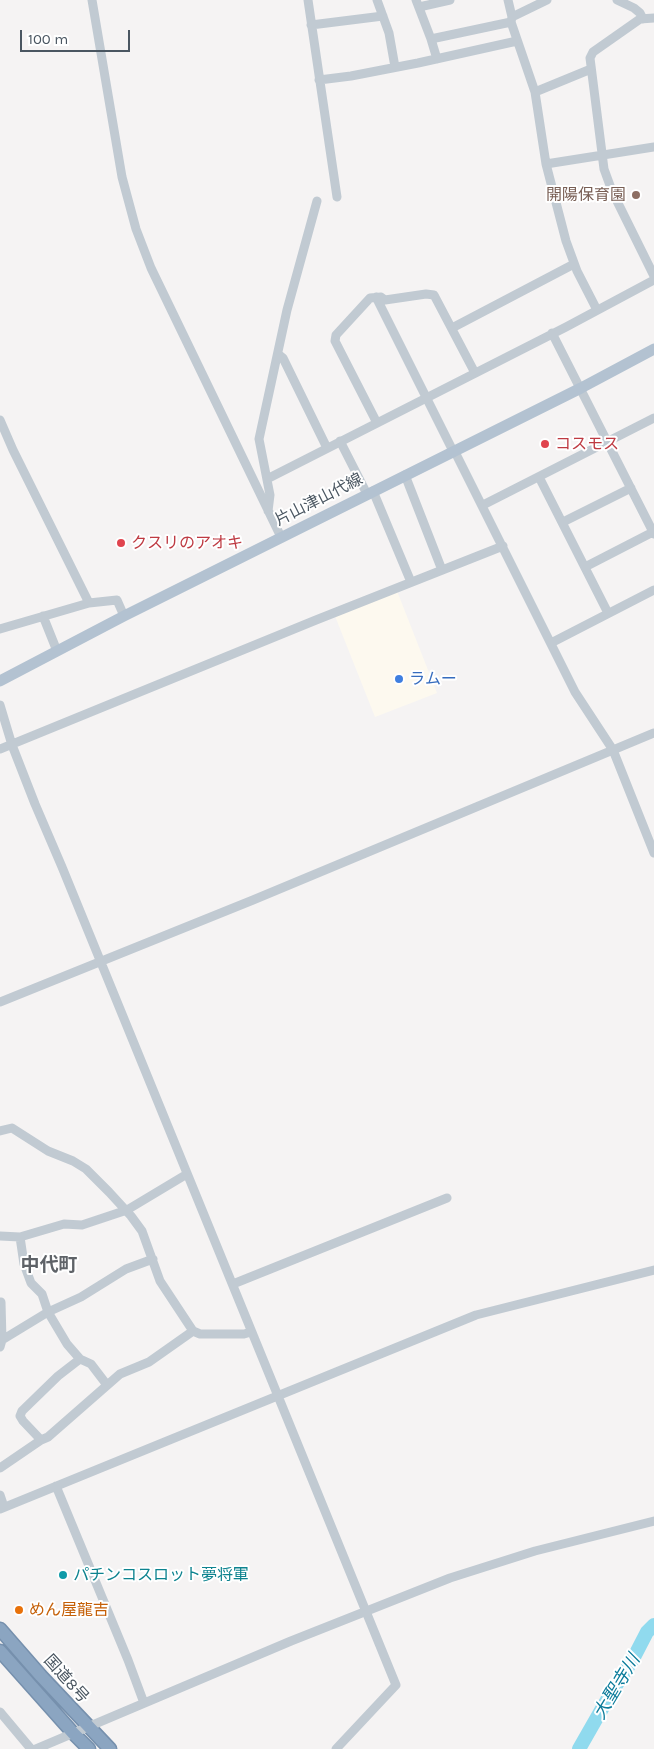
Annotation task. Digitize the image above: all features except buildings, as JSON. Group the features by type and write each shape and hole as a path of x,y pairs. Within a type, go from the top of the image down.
{"highway":[{"name":"国道8号","path":"0,1629 110,1749"},
{"name":"国道8号","path":"0,1651 72,1733 89,1749"}],"main road":[{"name":"片山津山代線","path":"0,681 124,616 581,388 654,349"}],"street":[{"path":"92,0 122,177 136,229 151,268 244,464 281,537"},
{"path":"308,0 338,197"},
{"path":"378,0 388,33 395,68"},
{"path":"437,59 418,3 450,0"},
{"path":"508,0 511,19 535,92 546,164 574,264 597,310"},
{"path":"431,39 511,19 547,0"},
{"path":"617,0 634,8 643,19"},
{"path":"311,25 383,16"},
{"path":"267,479 597,310 654,278 612,191 604,169 590,58 592,52 640,19 654,18"},
{"path":"319,80 395,68 518,41"},
{"path":"535,92 592,69"},
{"path":"546,164 654,147"},
{"path":"268,511 270,495 259,439 287,310 317,201"},
{"path":"452,328 574,264"},
{"path":"377,423 335,341 336,335 370,298 381,297 385,300 434,295 475,372"},
{"path":"376,297 426,398 483,506 575,692 613,750 654,853"},
{"path":"552,333 654,533 585,567"},
{"path":"278,354 283,358 327,448"},
{"path":"483,506 654,418"},
{"path":"0,420 89,604"},
{"path":"340,441 370,492 411,582"},
{"path":"244,464 262,458"},
{"path":"405,475 442,570"},
{"path":"539,477 608,613"},
{"path":"563,522 631,488"},
{"path":"0,750 503,546"},
{"path":"551,643 654,590"},
{"path":"0,629 89,604 117,600 124,616"},
{"path":"43,616 57,651"},
{"path":"0,704 12,744 35,804 396,1685 336,1749"},
{"path":"0,1002 253,900 654,733"},
{"path":"0,1131 12,1128 48,1151 86,1169 127,1210 142,1231 160,1281 193,1331 200,1334 244,1334 251,1332"},
{"path":"0,1236 20,1236 64,1224 82,1225 127,1210 187,1174"},
{"path":"233,1284 447,1198"},
{"path":"20,1236 24,1264 31,1282 42,1294 48,1312 67,1344 80,1359 91,1364 107,1386"},
{"path":"1,1343 48,1312 81,1297 126,1269 153,1259"},
{"path":"0,1495 2,1508 476,1315 654,1270"},
{"path":"1,1302 1,1343"},
{"path":"0,1468 48,1437 120,1374 149,1362 193,1331"},
{"path":"41,1440 23,1421 20,1416 22,1411 58,1376 80,1359"},
{"path":"56,1486 144,1703"},
{"path":"36,1749 365,1611 450,1578 498,1561 654,1521"},
{"path":"0,1712 31,1749"}],"shaded area":[{"path":"397,591 437,693 375,717 335,616"}],"waterway":[{"name":"大聖寺川","path":"579,1749 632,1661 647,1632 654,1625"}],"place":[{"name":"開陽保育園","path":"636,195"},
{"name":"コスモス","path":"545,444"},
{"name":"クスリのアオキ","path":"121,543"},
{"name":"ラムー","path":"399,679"},
{"name":"パチンコスロット夢将軍","path":"63,1575"},
{"name":"めん屋龍吉","path":"19,1610"}],"district":[{"name":"中代町","path":"49,1266"}]}
